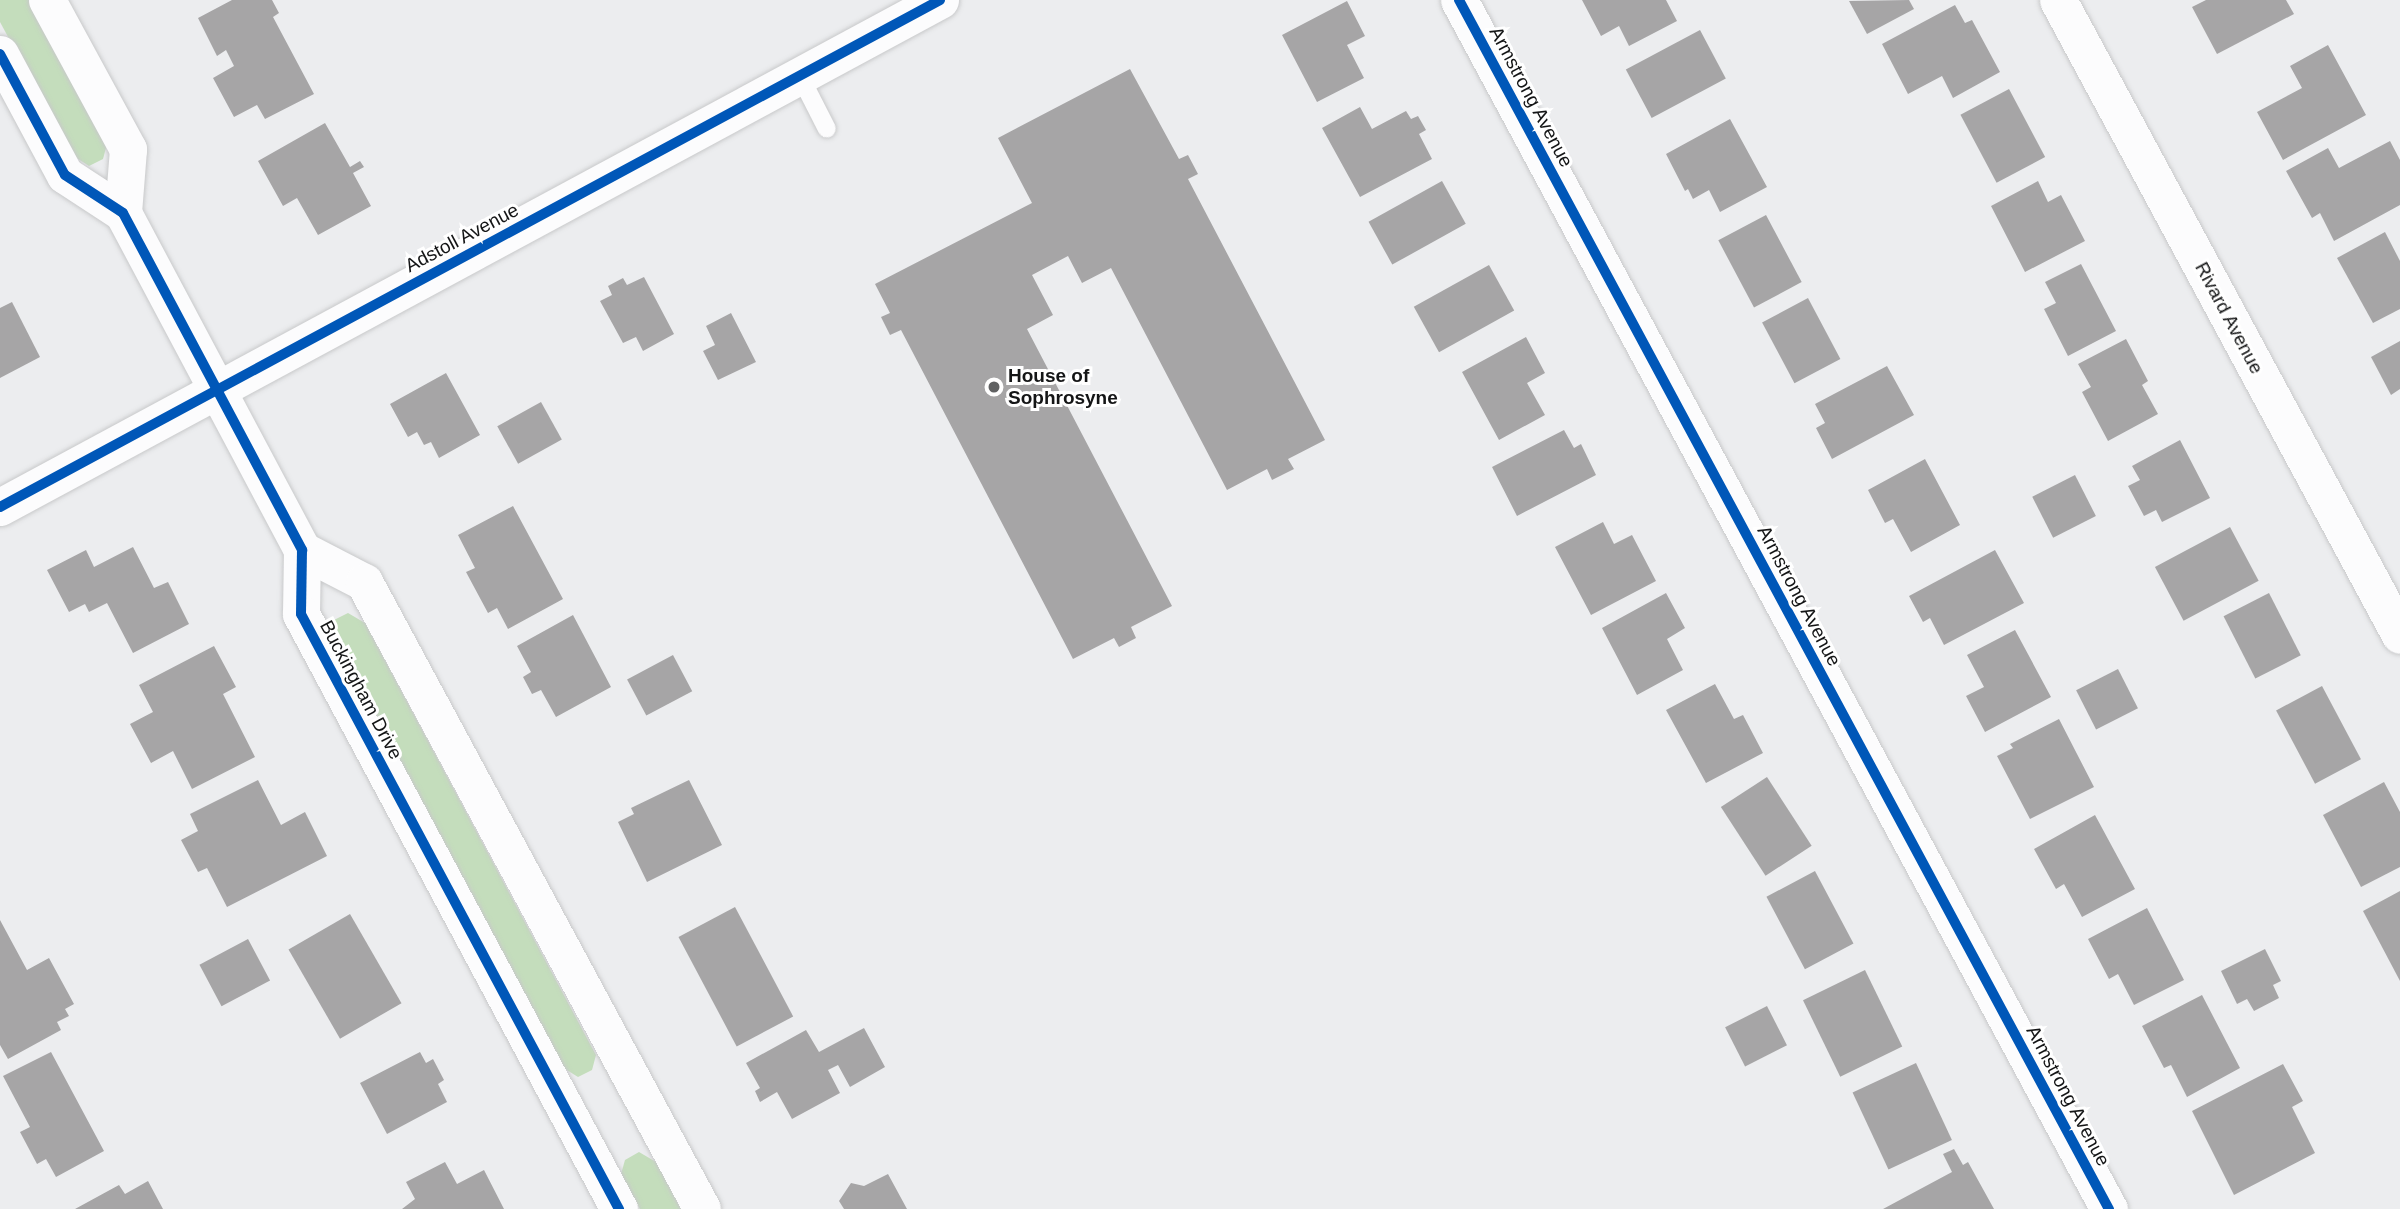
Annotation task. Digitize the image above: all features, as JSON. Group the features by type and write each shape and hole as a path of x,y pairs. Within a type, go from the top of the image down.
{"street":[{"path":"47,0 128,149 123,213"},
{"name":"Armstrong Avenue","path":"1459,0 2109,1209"},
{"name":"Rivard Avenue","path":"2058,0 2400,635"},
{"name":"Adstoll Avenue","path":"0,507 800,76 924,4"},
{"name":"Buckingham Drive","path":"0,54 65,175 123,213 302,550 301,614 619,1209"},
{"path":"302,550 364,582 702,1209"}],"lane":[{"path":"800,76 827,129"}],"green space":[{"path":"0,0 29,0 107,144 103,159 89,166 72,155 0,22"},
{"path":"348,613 365,623 596,1055 592,1070 578,1077 562,1067 331,635 334,620"},
{"path":"639,1152 656,1162 681,1209 640,1209 621,1174 625,1160"}],"building":[{"path":"232,0 272,0 279,13 273,17 314,94 265,119 257,105 234,117 213,78 234,66 226,50 217,56 198,18"},
{"path":"1582,0 1666,0 1677,21 1629,46 1619,26 1601,36"},
{"path":"1909,0 1914,9 1867,34 1849,1"},
{"path":"2206,0 2286,0 2294,14 2217,54 2192,7"},
{"path":"1347,1 1365,36 1347,45 1364,78 1317,102 1282,35"},
{"path":"1955,5 1965,23 1972,20 2000,72 1953,98 1942,76 1908,94 1882,44"},
{"path":"1700,30 1726,79 1652,118 1626,69"},
{"path":"2328,45 2366,115 2283,160 2257,112 2302,88 2290,66"},
{"name":"House of Sophrosyne","path":"1130,69 1179,159 1188,155 1198,174 1188,179 1325,440 1288,459 1294,469 1272,480 1267,469 1227,490 1111,268 1082,283 1068,256 1032,275 1053,315 1027,329 1172,606 1131,627 1136,638 1119,647 1114,638 1073,659 901,330 890,335 881,317 890,313 875,284 1032,203 998,138"},
{"path":"2009,89 2045,157 1997,183 1960,115"},
{"path":"1360,107 1372,129 1406,111 1411,119 1418,116 1426,130 1419,134 1432,159 1360,197 1322,128"},
{"path":"1730,119 1767,187 1720,212 1709,190 1693,199 1688,189 1685,191 1666,154"},
{"path":"325,123 350,167 360,161 364,167 353,173 371,206 318,235 297,198 283,206 258,161"},
{"path":"2390,141 2400,160 2400,205 2334,241 2320,213 2312,218 2286,171 2328,148 2339,168"},
{"path":"1442,181 1466,224 1392,265 1369,222"},
{"path":"2038,181 2048,202 2061,195 2085,241 2025,272 1991,206"},
{"path":"1766,215 1802,282 1754,307 1718,240"},
{"path":"2385,232 2400,261 2400,309 2373,323 2337,258"},
{"path":"2081,264 2116,331 2068,356 2044,309 2056,303 2045,282"},
{"path":"1489,265 1514,310 1439,352 1414,307"},
{"path":"644,277 674,334 643,351 636,337 623,343 600,301 612,295 608,286 623,278 627,285"},
{"path":"1808,298 1840,359 1794,383 1762,322"},
{"path":"12,302 40,357 0,378 0,308"},
{"path":"731,313 756,362 718,380 703,351 715,345 706,326"},
{"path":"1526,337 1545,373 1527,383 1545,415 1499,440 1462,372"},
{"path":"2126,339 2148,381 2142,385 2158,414 2108,441 2082,392 2091,387 2078,364"},
{"path":"2400,341 2400,389 2391,395 2371,357"},
{"path":"1887,366 1914,415 1832,459 1816,428 1825,423 1815,404"},
{"path":"446,373 480,435 439,458 431,442 424,445 417,432 408,437 390,404"},
{"path":"541,402 562,440 518,464 497,426"},
{"path":"1564,430 1574,448 1581,444 1596,475 1517,516 1492,467"},
{"path":"2180,440 2210,498 2162,522 2156,510 2144,516 2128,486 2140,480 2132,466"},
{"path":"1925,459 1960,525 1911,552 1893,519 1885,523 1868,490"},
{"path":"2075,475 2096,516 2053,538 2032,497"},
{"path":"513,506 563,599 508,629 497,608 488,613 466,572 475,568 458,535"},
{"path":"1603,522 1614,544 1632,535 1656,581 1591,615 1555,547"},
{"path":"2230,527 2259,581 2184,621 2155,567"},
{"path":"133,547 154,588 168,582 189,624 133,653 107,603 89,612 85,604 69,612 47,570 86,550 94,567"},
{"path":"1995,550 2024,603 1944,645 1930,618 1923,622 1909,596"},
{"path":"1666,593 1685,628 1667,639 1683,670 1637,695 1602,628"},
{"path":"2269,593 2301,655 2255,679 2224,616"},
{"path":"573,615 611,687 556,717 541,690 532,694 523,677 531,672 517,646"},
{"path":"2015,630 2051,697 1985,732 1966,696 1984,687 1967,655"},
{"path":"214,646 236,687 223,694 255,757 192,789 173,751 151,763 130,724 153,712 139,685"},
{"path":"673,655 692,691 646,716 627,679"},
{"path":"2118,669 2138,708 2096,730 2076,690"},
{"path":"1715,684 1734,719 1743,715 1763,753 1706,783 1666,710"},
{"path":"2322,686 2361,759 2315,784 2276,710"},
{"path":"2059,719 2094,787 2030,819 1997,756 2013,748 2010,744"},
{"path":"1767,777 1812,846 1766,876 1721,807"},
{"path":"258,780 281,825 305,812 327,856 227,907 207,868 198,872 181,840 198,831 190,814"},
{"path":"689,780 722,845 647,882 618,822 634,814 631,808"},
{"path":"2384,782 2400,812 2400,867 2361,887 2323,815"},
{"path":"2095,815 2135,889 2082,917 2064,884 2056,889 2034,849"},
{"path":"1815,871 1853,943 1805,969 1766,897"},
{"path":"2400,891 2400,981 2363,911"},
{"path":"735,907 793,1016 737,1047 678,937"},
{"path":"2147,908 2184,980 2134,1005 2118,974 2109,979 2088,939"},
{"path":"350,914 402,1003 340,1039 289,950"},
{"path":"0,920 27,970 49,958 74,1004 65,1009 69,1016 57,1022 61,1030 8,1059 0,1045"},
{"path":"248,939 270,980 222,1006 199,965"},
{"path":"2265,949 2281,981 2273,985 2279,998 2254,1011 2247,999 2237,1004 2221,971"},
{"path":"1865,970 1902,1046 1840,1077 1803,1000"},
{"path":"2202,995 2240,1068 2187,1097 2171,1065 2164,1068 2142,1026"},
{"path":"1767,1006 1787,1045 1745,1067 1725,1027"},
{"path":"864,1028 885,1067 850,1087 838,1065 828,1070 840,1093 792,1119 777,1092 760,1102 755,1091 760,1088 746,1063 806,1030 819,1052"},
{"path":"51,1052 104,1151 56,1177 46,1159 37,1164 20,1132 30,1127 3,1076"},
{"path":"420,1052 426,1063 433,1059 444,1080 438,1084 447,1102 387,1134 360,1083"},
{"path":"1916,1063 1952,1140 1888,1170 1853,1093"},
{"path":"2283,1064 2303,1101 2292,1107 2315,1153 2234,1195 2192,1111"},
{"path":"1954,1149 1963,1165 1968,1162 1994,1209 1883,1209 1952,1172 1943,1154"},
{"path":"445,1162 457,1184 484,1170 504,1209 402,1209 415,1199 406,1182"},
{"path":"888,1174 907,1209 844,1209 839,1201 851,1183 864,1186"},
{"path":"148,1181 163,1209 75,1209 119,1185 125,1194"}],"cycle path":[{"path":"0,507 940,0"},
{"path":"1459,0 2109,1209"},
{"path":"0,54 65,175 123,213 302,550 301,614 619,1209"}],"place":[{"name":"House of Sophrosyne","path":"994,387"}]}
